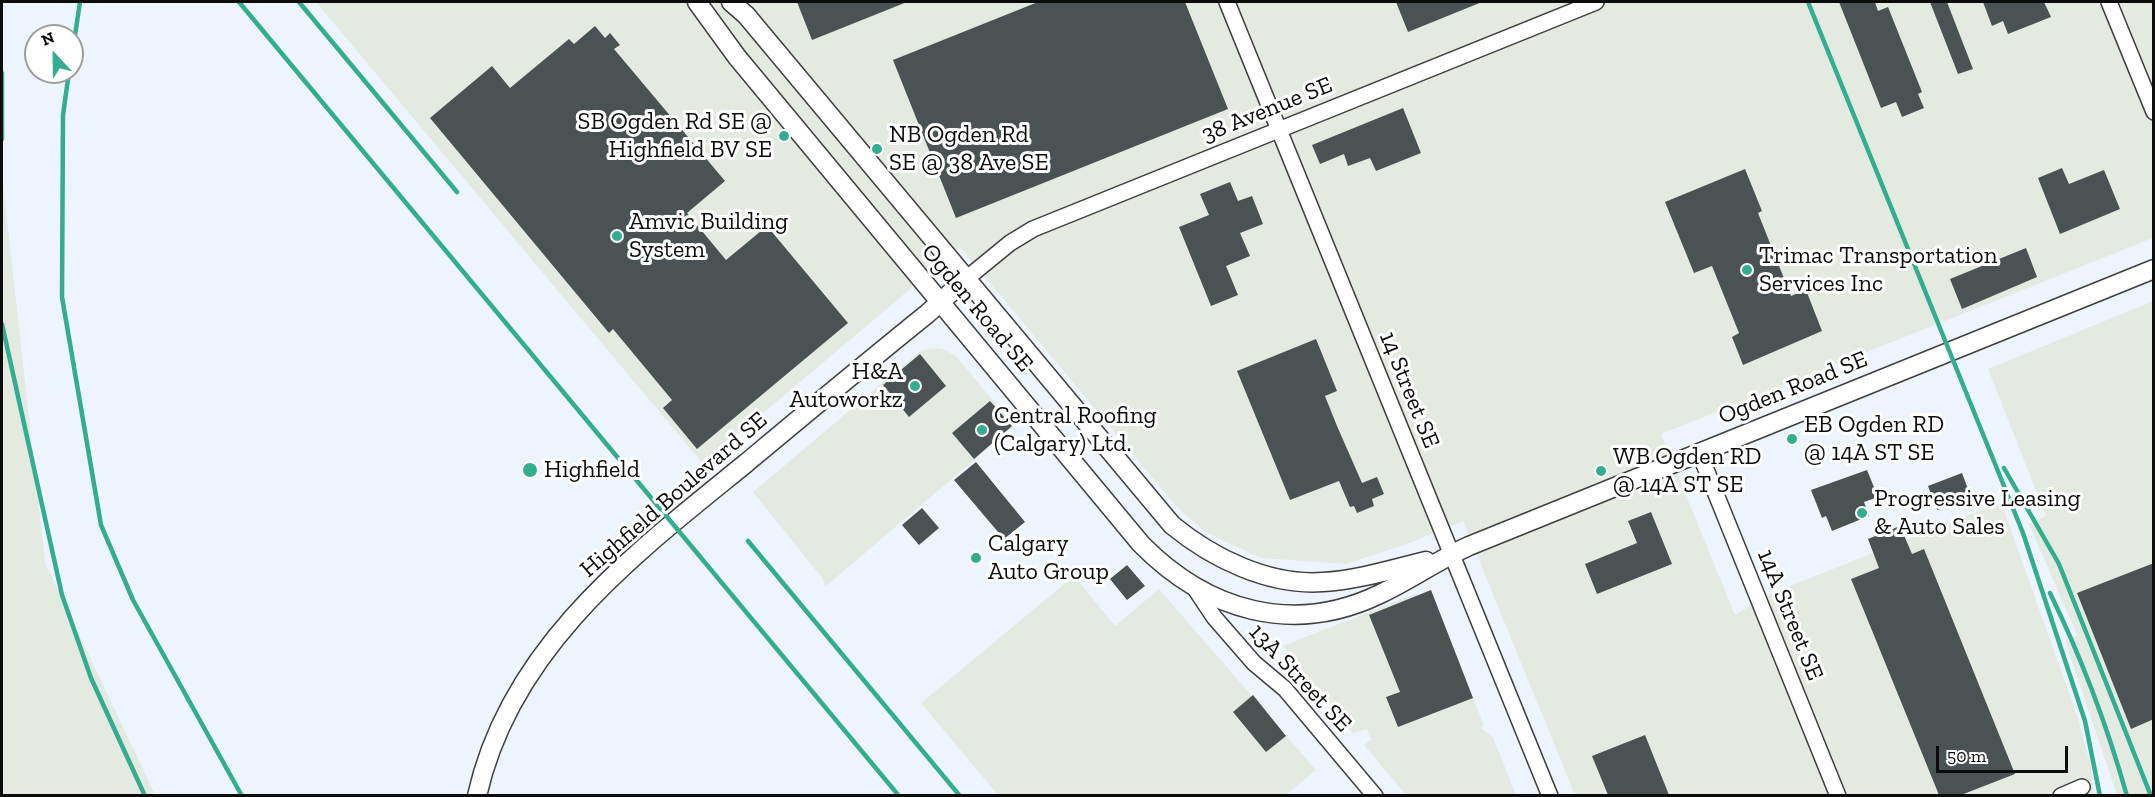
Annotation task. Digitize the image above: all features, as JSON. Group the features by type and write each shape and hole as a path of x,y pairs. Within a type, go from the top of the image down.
{"street":[{"name":"Ogden Road SE","path":"698,2 737,57 1141,544 1160,563 1196,590 1233,605 1278,615 1327,613 1379,595 1451,554 2154,269"},
{"name":"Ogden Road SE","path":"731,2 746,15 1172,525 1195,544 1222,559 1266,576 1322,583 1378,573 1451,554"},
{"name":"14 Street SE","path":"1227,2 1550,795"},
{"name":"38 Avenue SE","path":"966,279 1010,243 1033,229 1596,2"},
{"path":"2109,2 2154,112"},
{"name":"Highfield Boulevard SE","path":"477,795 485,759 514,700 546,646 588,600 650,542 941,303 966,279"},
{"name":"14A Street SE","path":"1699,452 1838,795"},
{"name":"13A Street SE","path":"1196,590 1214,617 1254,663 1285,688 1375,795"},
{"path":"2061,795 2082,787"}],"shaded area":[{"path":"316,2 2153,2 2153,238 1661,434 1735,615 1770,594 2001,502 2078,718 2091,767 2094,795 1575,795 1463,521 1407,544 1346,564 1261,558 1205,532 1177,507 960,247 703,464"},
{"path":"2,175 45,562 155,795 2,795"},
{"path":"2153,301 2153,795 2117,795 2065,641 2077,635 2029,524 2046,516 1988,369"},
{"path":"931,348 942,349 955,355 1014,426 825,587 823,579 753,492 919,352"},
{"path":"1074,576 1115,626 1159,589 1316,770 1286,795 998,795 921,703"},
{"path":"1431,590 1484,726 1481,728 1493,737 1516,795 1406,795 1364,745 1373,738 1370,738 1367,729 1353,733 1283,646 1417,593 1418,596"}],"building":[{"path":"797,2 907,2 812,40"},
{"path":"1038,2 1185,2 1228,109 956,218 893,60"},
{"path":"1396,2 1482,2 1408,32"},
{"path":"1839,2 1875,2 1878,11 1888,7 1922,92 1918,94 1924,108 1902,117 1896,102 1881,108"},
{"path":"1930,2 1947,2 1973,69 1958,74"},
{"path":"1983,2 2044,2 2051,17 2008,34 2003,21 1992,26"},
{"name":"Amvic Building System","path":"595,26 605,38 610,33 620,45 614,49 725,181 687,213 726,260 767,226 848,323 697,449 663,408 672,400 613,329 609,333 430,118 492,66 510,88 569,39 574,44"},
{"path":"1403,108 1421,153 1376,171 1370,158 1348,166 1344,154 1320,164 1312,145"},
{"path":"2062,168 2069,184 2104,170 2120,209 2060,234 2038,178"},
{"name":"Trimac Transportation Services Inc","path":"1745,169 1762,211 1758,213 1791,296 1806,290 1822,331 1743,365 1732,337 1739,333 1712,266 1694,273 1665,202"},
{"path":"1230,182 1238,201 1252,196 1263,224 1240,233 1250,256 1226,266 1238,295 1211,306 1179,227 1209,215 1200,194"},
{"path":"2026,248 2037,277 1962,309 1950,279"},
{"path":"1316,339 1337,391 1325,396 1362,483 1377,477 1384,494 1372,499 1374,506 1357,513 1354,506 1350,507 1339,481 1290,500 1237,371"},
{"name":"H&A Autoworkz","path":"920,354 946,386 909,417 883,385"},
{"name":"Central Roofing (Calgary) Ltd.","path":"990,401 1012,426 974,459 952,433"},
{"path":"976,462 1025,522 1004,539 954,480"},
{"path":"1867,470 1878,497 1864,502 1869,516 1832,531 1826,516 1822,518 1811,490"},
{"path":"1962,473 1971,497 1937,510 1928,486"},
{"path":"922,508 939,528 919,545 902,525"},
{"path":"1651,512 1672,564 1597,594 1585,564 1637,543 1628,521"},
{"path":"1900,526 1912,554 1924,549 2015,774 1961,795 1939,795 1851,579 1879,568 1868,539"},
{"path":"2154,563 2154,719 2131,729 2077,593"},
{"path":"1127,565 1145,586 1127,600 1110,579"},
{"path":"1431,590 1473,698 1398,727 1386,697 1400,692 1369,615"},
{"path":"1253,695 1286,736 1266,752 1233,712"},
{"path":"1645,735 1669,795 1608,795 1592,756"}],"railway":[{"path":"77,24 80,2"},
{"path":"239,2 899,796"},
{"path":"299,2 457,192"},
{"path":"1808,2 2023,533 2085,721 2100,796"},
{"path":"2,73 2,139"},
{"path":"67,84 63,115 62,297 101,525 133,600 242,796"},
{"path":"2,324 62,595 91,678 145,796"},
{"path":"2004,468 2059,564 2151,796"},
{"path":"748,541 960,796"},
{"path":"2050,593 2093,693 2127,796"}],"place":[{"name":"SB Ogden Rd SE @ Highfield BV SE","path":"784,136"},
{"name":"NB Ogden Rd SE @ 38 Ave SE","path":"877,149"},
{"name":"Amvic Building System","path":"617,236"},
{"name":"Trimac Transportation Services Inc","path":"1747,270"},
{"name":"H&A Autoworkz","path":"915,386"},
{"name":"Central Roofing (Calgary) Ltd.","path":"982,430"},
{"name":"EB Ogden RD @ 14A ST SE","path":"1792,439"},
{"name":"Highfield","path":"530,470"},
{"name":"WB Ogden RD @ 14A ST SE","path":"1601,471"},
{"name":"Progressive Leasing & Auto Sales","path":"1862,513"},
{"name":"Calgary Auto Group","path":"976,558"}]}
